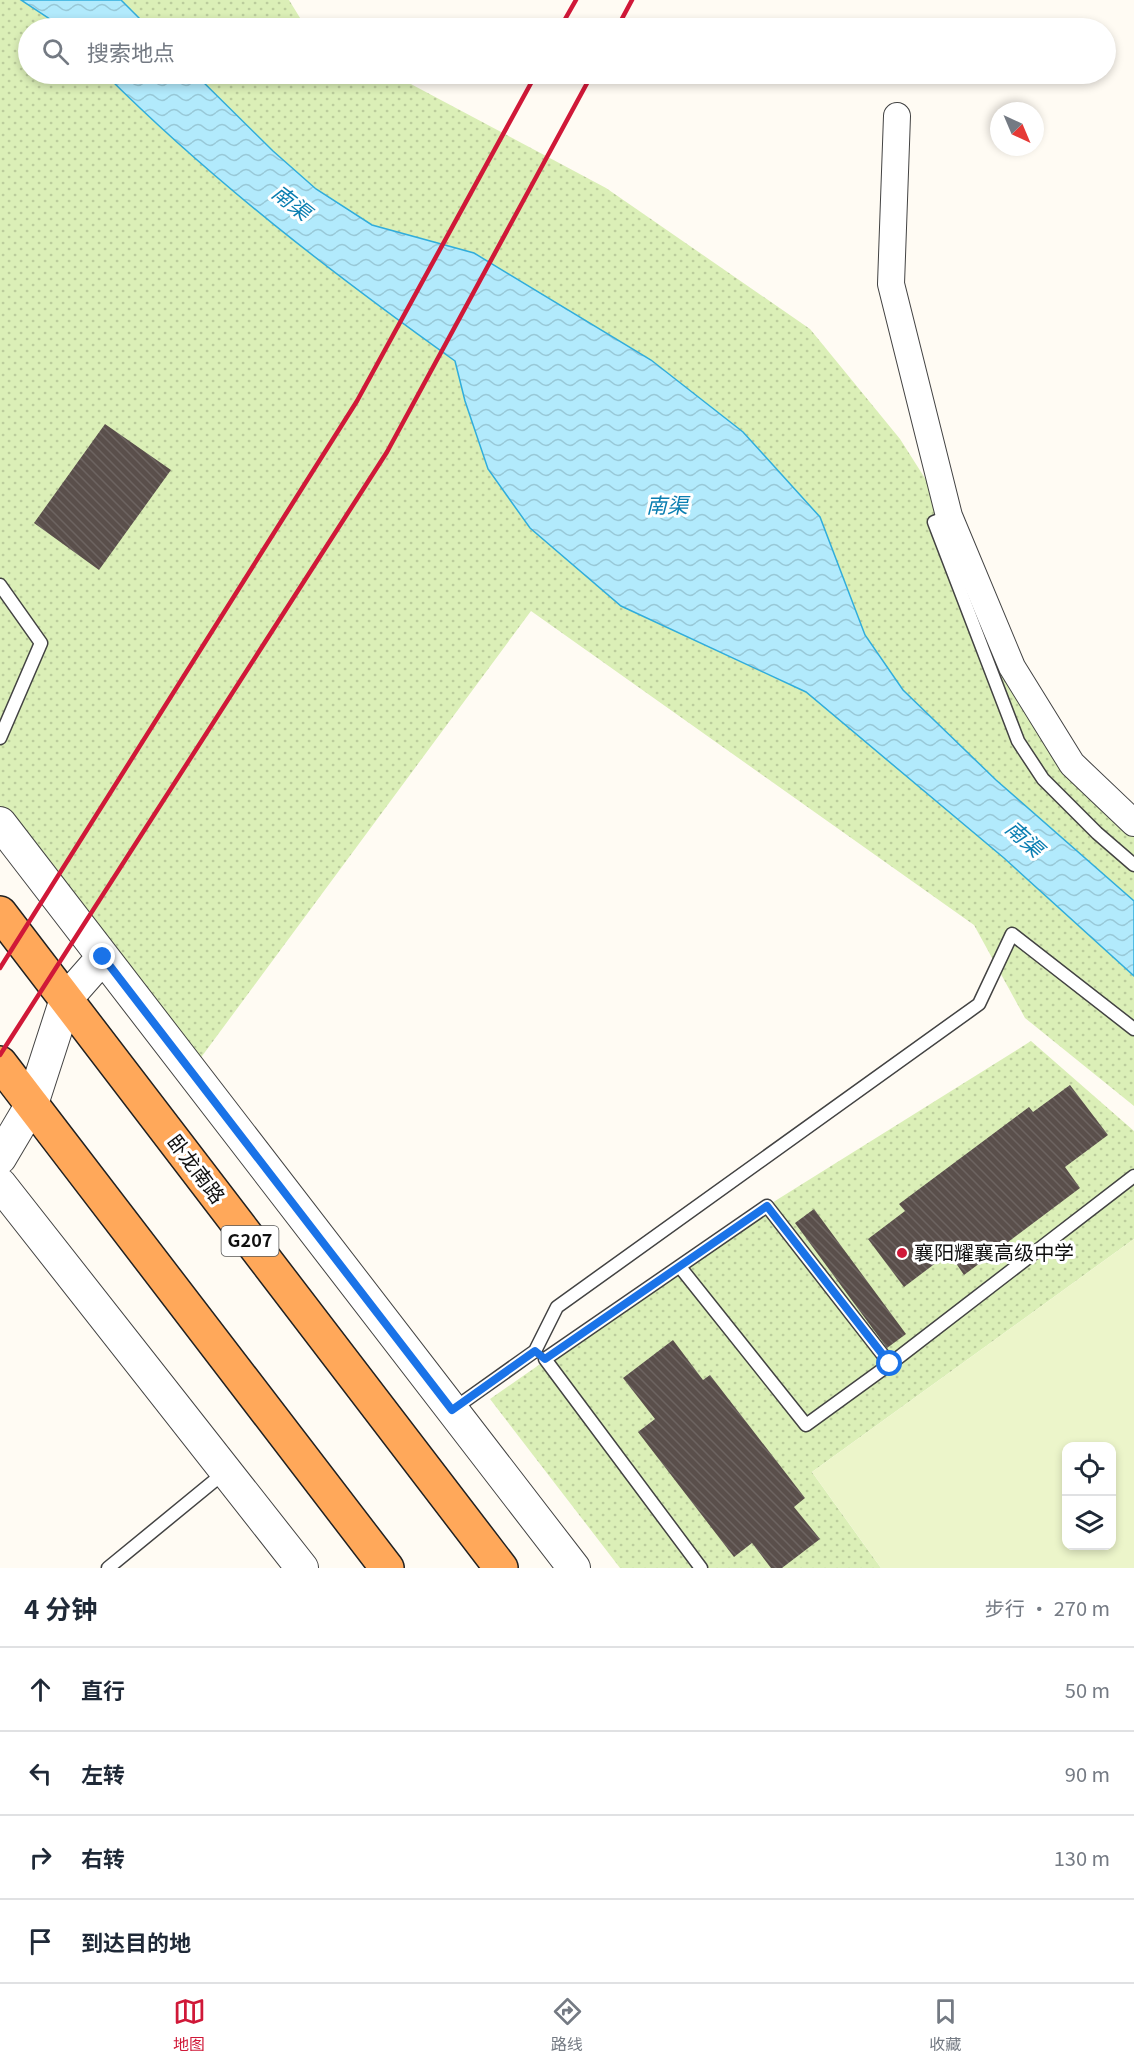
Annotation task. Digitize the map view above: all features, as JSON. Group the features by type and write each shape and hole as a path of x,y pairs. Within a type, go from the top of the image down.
{"highway":[{"name":"卧龙南路","path":"0,913 501,1568"},
{"path":"0,1063 374,1563"}],"street":[{"path":"897,116 891,284 949,516 1018,677 1072,764 1134,823"},
{"path":"0,823 574,1568"},
{"path":"0,1158 32,1104 66,999 103,957"},
{"path":"0,1184 302,1568"}],"lane":[{"path":"949,516 934,522 1018,741 1043,779 1097,833 1134,865"},
{"path":"0,585 41,643 0,738"},
{"path":"452,1410 535,1351 557,1307 979,1004 1012,934 1134,1029"},
{"path":"680,1267 806,1425 890,1364 1134,1176"},
{"path":"545,1359 767,1206 890,1364"},
{"path":"535,1351 545,1359 701,1568"},
{"path":"108,1568 227,1471"}],"green space":[{"path":"0,0 289,0 300,18 18,18 18,84 411,84 606,188 810,329 900,439 949,516 1012,667 1134,823 1134,1106 1025,1018 974,925 531,611 191,1071 0,823"},
{"name":"襄阳耀襄高级中学","path":"1031,1041 1134,1131 1134,1239 812,1472 881,1568 620,1568 490,1399 767,1206"},
{"path":"1134,1239 1134,1568 881,1568 812,1472"}],"water":[{"path":"21,0 121,0 139,18 48,18"},
{"name":"南渠","path":"116,84 205,84 273,151 316,189 372,225 474,253 651,360 743,432 820,517 865,635 903,690 996,780 1134,901 1134,976 1004,858 806,692 621,606 530,528 488,469 465,401 455,361 274,225 230,189"}],"building":[{"path":"105,424 171,470 99,570 34,523"},
{"path":"1070,1085 1108,1135 1065,1167 1080,1188 964,1275 949,1253 904,1287 868,1239 905,1211 899,1204 1029,1107 1033,1112"},
{"path":"814,1209 906,1334 887,1348 795,1223"},
{"path":"673,1340 703,1380 710,1375 805,1498 794,1507 820,1539 782,1568 771,1568 752,1543 734,1557 638,1432 655,1419 623,1378"}],"railway":[{"path":"566,18 576,0"},
{"path":"622,18 632,0"},
{"path":"0,968 357,401 531,84"},
{"path":"0,1055 387,452 587,84"}],"place":[{"name":"襄阳耀襄高级中学","path":"902,1253"}],"route":[{"path":"103,957 452,1410 535,1351 545,1359 767,1206 890,1364"}]}
